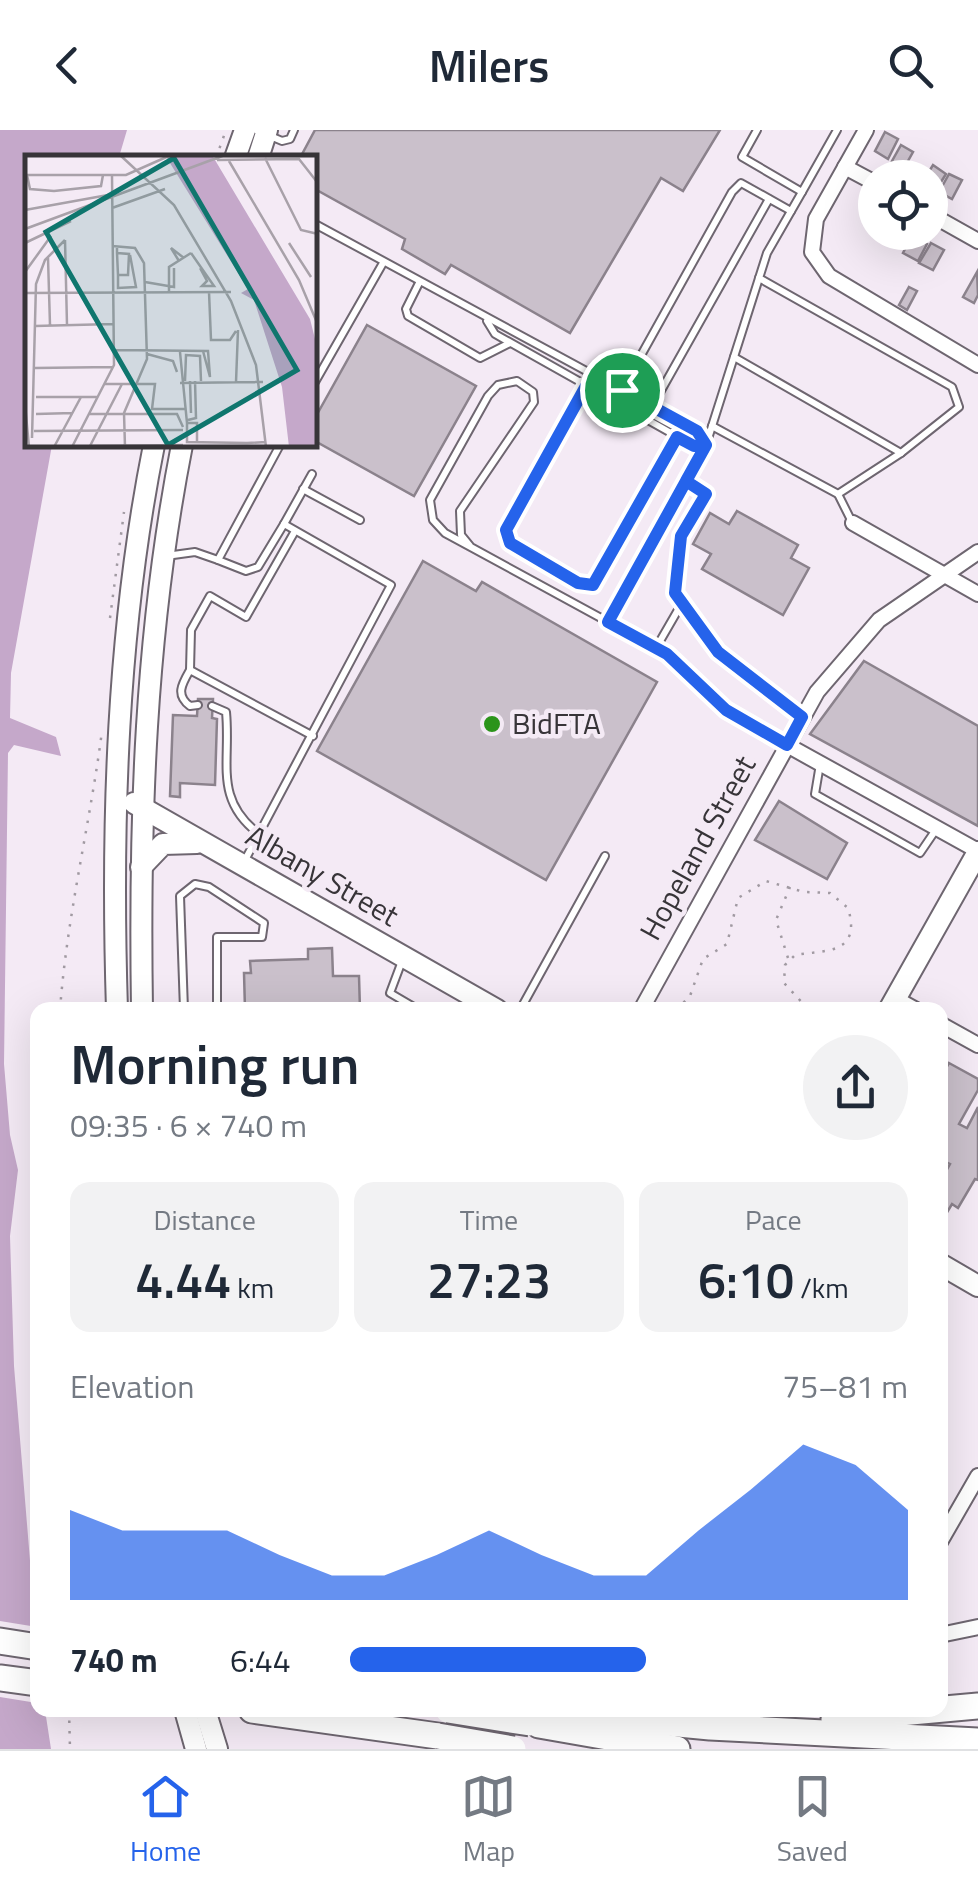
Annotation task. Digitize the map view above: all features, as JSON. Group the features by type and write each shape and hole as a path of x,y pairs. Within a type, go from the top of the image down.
{"highway":[{"path":"0,1641 30,1646"},
{"path":"0,1678 30,1682"},
{"path":"948,1710 978,1706"},
{"path":"306,1717 513,1749"},
{"path":"542,1717 677,1749"},
{"path":"580,1717 978,1741"},
{"path":"672,1721 859,1717"},
{"path":"438,1736 474,1749"}],"main road":[{"path":"238,155 259,131"},
{"path":"117,1002 118,794 130,602 154,448"},
{"path":"142,1002 142,808 150,655 162,556 181,448"},
{"name":"Albany Street","path":"118,794 404,958 468,1002"},
{"path":"141,868 163,844 182,841 206,845"},
{"path":"893,1002 978,852"},
{"path":"948,1269 978,1286"},
{"path":"207,1717 217,1749"},
{"path":"474,1749 490,1717"}],"street":[{"path":"866,130 836,182 813,234 812,252 829,276 978,364"},
{"path":"845,166 858,173"},
{"path":"948,224 978,241"},
{"path":"853,523 978,594"},
{"name":"Hopeland Street","path":"645,1002 802,717 852,646 900,603 978,552"},
{"path":"787,745 978,852"},
{"path":"948,1028 978,1045"},
{"path":"948,1528 978,1476"},
{"path":"948,1633 978,1627"}],"lane":[{"path":"259,131 282,141 290,139 294,130"},
{"path":"757,130 742,157 802,192"},
{"path":"608,622 706,445 767,254 838,130"},
{"path":"615,402 732,192 741,183 791,211"},
{"path":"645,419 769,199"},
{"path":"318,226 487,321 500,322 697,431 706,445"},
{"path":"318,377 383,263"},
{"path":"759,278 952,387 959,407 901,453 838,494"},
{"path":"419,283 406,314 480,358 510,343"},
{"path":"487,321 494,334 694,446 706,445"},
{"path":"734,357 901,453"},
{"path":"470,546 461,535 460,511 534,402 533,392 518,381 498,385 488,396 430,500 434,520 445,533 656,648 681,664 726,710 787,745"},
{"path":"586,386 506,530 510,543 578,583 593,585 601,575 677,437"},
{"path":"712,426 838,494 853,523"},
{"path":"218,560 278,448"},
{"path":"162,556 194,552 246,571 258,567 312,474"},
{"path":"686,481 706,494 681,536 675,593 718,652 802,717"},
{"path":"304,490 360,520"},
{"path":"242,865 390,585 284,524"},
{"path":"194,705 180,690 190,670 191,630 210,596 246,617 295,531"},
{"path":"656,648 682,603"},
{"path":"190,670 313,736"},
{"path":"212,706 226,712 230,733 228,798 242,821 259,834"},
{"path":"820,763 815,794 832,806 920,853 937,828"},
{"path":"524,1002 605,856"},
{"path":"184,1002 180,896 195,884 209,887 264,924 262,937 218,937 217,1002"},
{"path":"404,958 390,993 405,1002"}],"path":[{"path":"217,155 226,130"},
{"path":"110,626 113,571 126,499"},
{"path":"61,1002 76,868 98,782 102,730"},
{"path":"684,1002 690,996 703,959 727,944 738,898 766,881 842,899 850,916 850,931 832,952 789,959"},
{"path":"790,888 776,920 789,959 784,983 801,1002"},
{"path":"69,1717 70,1749"}],"shaded area":[{"path":"0,130 127,130 120,155 25,155 25,448 51,448 11,673 10,718 56,737 61,756 14,745 8,753 4,1064 10,1135 18,1170 10,1236 14,1366 30,1560 30,1717 46,1717 51,1749 0,1749"}],"pier":[{"path":"0,1621 30,1626 30,1702 0,1697"}],"building":[{"path":"315,130 720,130 683,191 661,178 570,333 451,265 445,274 402,249 405,239 318,191 318,155 302,155"},
{"path":"885,132 898,139 888,159 875,151"},
{"path":"901,145 913,152 908,160 893,160"},
{"path":"948,176 962,180 952,199 948,197"},
{"path":"904,250 924,250 918,261 903,253"},
{"path":"927,250 944,250 933,270 919,263"},
{"path":"977,272 978,295 974,303 963,297"},
{"path":"909,287 917,291 907,310 899,305"},
{"path":"367,325 476,386 414,496 318,443 318,413"},
{"path":"737,511 798,545 791,558 809,568 783,615 702,569 711,554 693,544 710,513 729,524"},
{"path":"423,561 476,591 482,582 657,682 546,880 317,751"},
{"path":"864,661 978,726 978,826 810,734"},
{"path":"198,699 213,699 212,718 217,719 215,785 180,783 180,797 170,796 173,715 197,716"},
{"path":"779,801 847,843 827,879 755,840"},
{"path":"332,948 333,976 359,976 360,1002 245,1002 244,973 251,973 250,961 308,959 308,949"},
{"path":"948,1065 978,1079 978,1090 959,1124 967,1128 978,1107 978,1180 975,1179 958,1208 952,1204 948,1211 950,1164"}],"place":[{"name":"BidFTA","path":"492,724"}],"route":[{"path":"622,390 615,402 586,386 506,530 510,543 578,583 593,585 677,437 694,446 706,445 686,481 706,494 681,536 675,593 718,652 802,717 787,745 726,710 667,654 608,622 646,551 706,445 697,431 622,390"}]}
